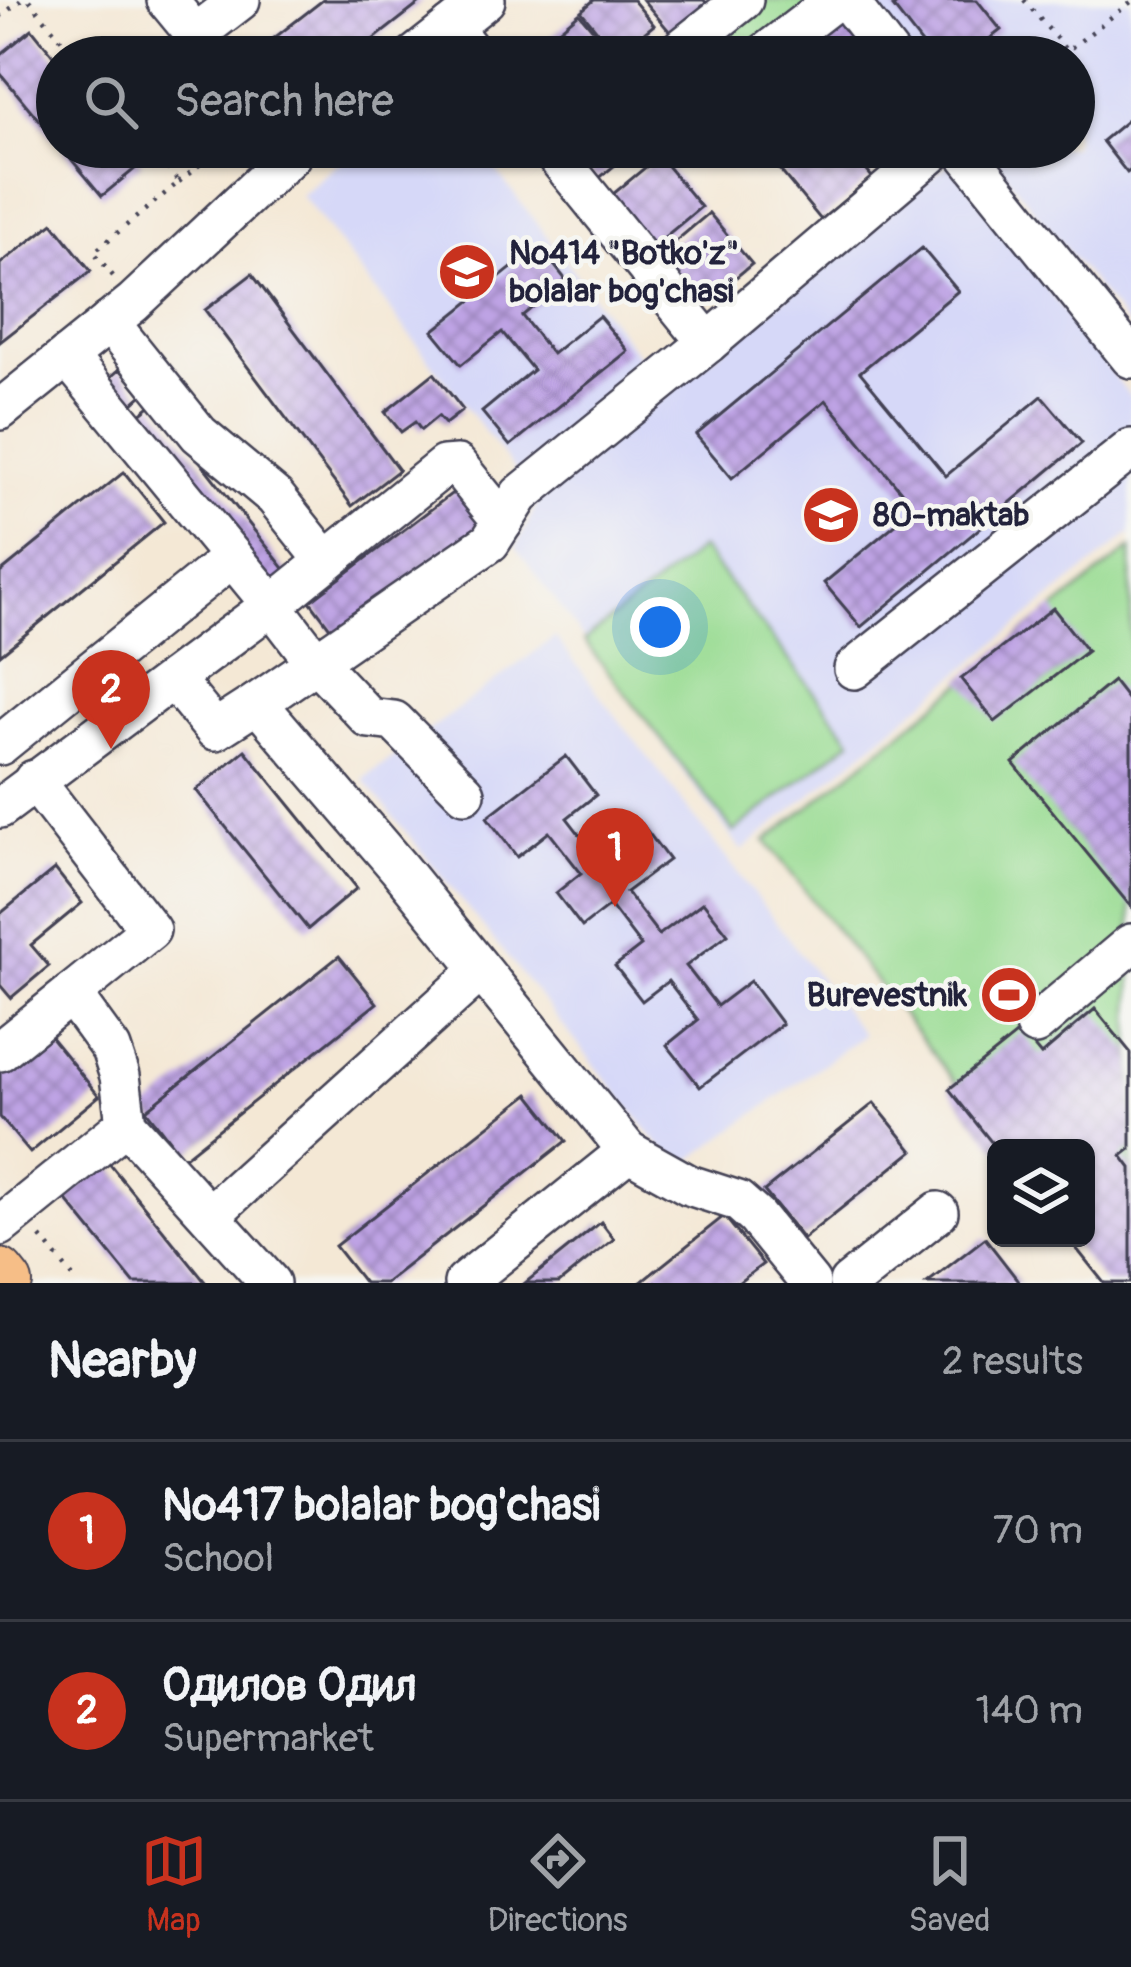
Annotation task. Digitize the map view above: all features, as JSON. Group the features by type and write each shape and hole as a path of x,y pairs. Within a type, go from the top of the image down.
{"main road":[{"path":"0,1273 8,1283"}],"street":[{"path":"167,0 197,36"},
{"path":"212,36 240,0"},
{"path":"466,36 485,0"},
{"path":"698,36 743,0"},
{"path":"788,36 835,0"},
{"path":"847,0 875,36"},
{"path":"0,410 122,313 273,168"},
{"path":"566,168 708,343"},
{"path":"172,679 215,730 257,703 490,542 520,495 914,168"},
{"path":"979,168 1131,358"},
{"path":"122,313 200,434 275,496 326,562"},
{"path":"67,356 315,662 369,718 394,721 465,793"},
{"path":"854,669 1131,449"},
{"path":"0,808 272,605 444,466 457,465 503,522"},
{"path":"0,745 231,558"},
{"path":"257,703 398,867 628,1151 689,1185 738,1201 756,1216 810,1283"},
{"path":"0,1051 150,931 34,780"},
{"path":"1035,1025 1131,944"},
{"path":"210,1214 480,971"},
{"path":"71,994 111,1048 126,1124 270,1283"},
{"path":"0,1226 126,1124"},
{"path":"464,1283 628,1151"},
{"path":"849,1283 938,1212"}],"path":[{"path":"0,17 25,0 57,36"},
{"path":"1024,0 1054,36"},
{"path":"1086,36 1129,2"},
{"path":"167,168 178,182"},
{"path":"122,313 94,252 195,168"}],"shaded area":[{"path":"866,0 1131,0 1131,331 1001,168 1095,168 1095,36 895,36"},
{"name":"№414 \"Botko'z\" bolalar bog'chasi","path":"333,168 494,168 650,371 517,473 301,195"},
{"name":"80-maktab","path":"944,168 956,168 1131,398 1131,533 742,851 516,548 540,498"},
{"path":"555,637 863,1035 679,1169 363,779"}],"green space":[{"path":"754,0 823,0 778,36 709,36"},
{"path":"701,548 852,740 734,832 584,641"},
{"name":"Burevestnik","path":"1131,548 1131,1283 1089,1247 1095,1247 1095,1139 1000,1139 766,841"}],"building":[{"path":"323,0 424,0 378,36 277,36"},
{"path":"594,0 633,0 654,25 640,36 601,36 581,11"},
{"path":"643,0 704,0 711,9 673,36"},
{"path":"901,0 977,0 1001,30 993,36 916,36 893,7"},
{"path":"579,13 598,36 551,36"},
{"path":"839,14 857,36 812,36"},
{"path":"32,29 38,36 36,117 0,73 0,55"},
{"path":"1131,117 1131,170 1127,173 1102,141"},
{"path":"79,168 136,168 102,196"},
{"path":"587,168 612,168 597,180"},
{"path":"644,168 669,168 701,207 649,250 607,199"},
{"path":"864,168 872,177 821,220 779,169"},
{"path":"709,213 752,264 700,307 658,256"},
{"path":"53,223 91,271 0,342 0,264"},
{"path":"539,246 566,280 522,316 552,354 599,316 628,351 510,446 482,412 533,370 502,332 461,365 433,331"},
{"path":"922,248 958,291 860,372 946,476 1042,396 1082,443 861,627 824,583 915,508 826,400 732,478 696,435"},
{"path":"252,274 399,470 352,506 205,310"},
{"path":"120,369 142,395 125,410 103,384"},
{"path":"434,373 463,410 445,424 438,416 421,430 415,422 401,432 385,412"},
{"path":"154,403 294,581 275,596 134,419"},
{"path":"124,472 164,522 0,655 0,573"},
{"path":"459,488 490,529 340,641 310,601"},
{"path":"1053,608 1087,651 995,722 961,679"},
{"path":"1113,681 1131,704 1131,907 1013,763"},
{"path":"245,750 357,888 308,929 196,790"},
{"path":"566,756 596,795 567,818 598,858 642,824 669,860 626,892 659,935 703,902 728,934 686,966 717,1006 750,981 782,1024 700,1087 667,1045 698,1020 668,981 642,1001 615,966 641,946 610,905 582,927 556,893 581,873 549,832 517,857 487,817"},
{"path":"55,869 82,903 31,945 49,966 11,998 0,985 0,914"},
{"path":"339,956 377,1003 183,1158 146,1110"},
{"path":"1095,1009 1131,1053 1131,1149 1122,1156 1131,1168 1131,1283 1104,1283 1075,1247 1095,1247 1095,1139 989,1139 949,1089 1021,1031 1041,1055"},
{"path":"45,1030 99,1096 30,1153 0,1117 0,1066"},
{"path":"529,1094 566,1141 385,1283 364,1283 335,1246"},
{"path":"874,1103 913,1151 803,1239 764,1191"},
{"path":"108,1162 206,1283 134,1283 64,1197"},
{"path":"724,1216 763,1264 738,1283 640,1283"},
{"path":"601,1222 614,1239 559,1283 525,1283"},
{"path":"985,1238 987,1247 992,1247 1020,1283 927,1283"}],"place":[{"name":"№414 \"Botko'z\" bolalar bog'chasi","path":"467,272"},
{"name":"80-maktab","path":"831,515"},
{"name":"Одилов Одил","path":"111,749"},
{"name":"№417 bolalar bog'chasi","path":"615,907"},
{"name":"Burevestnik","path":"1009,995"}]}
